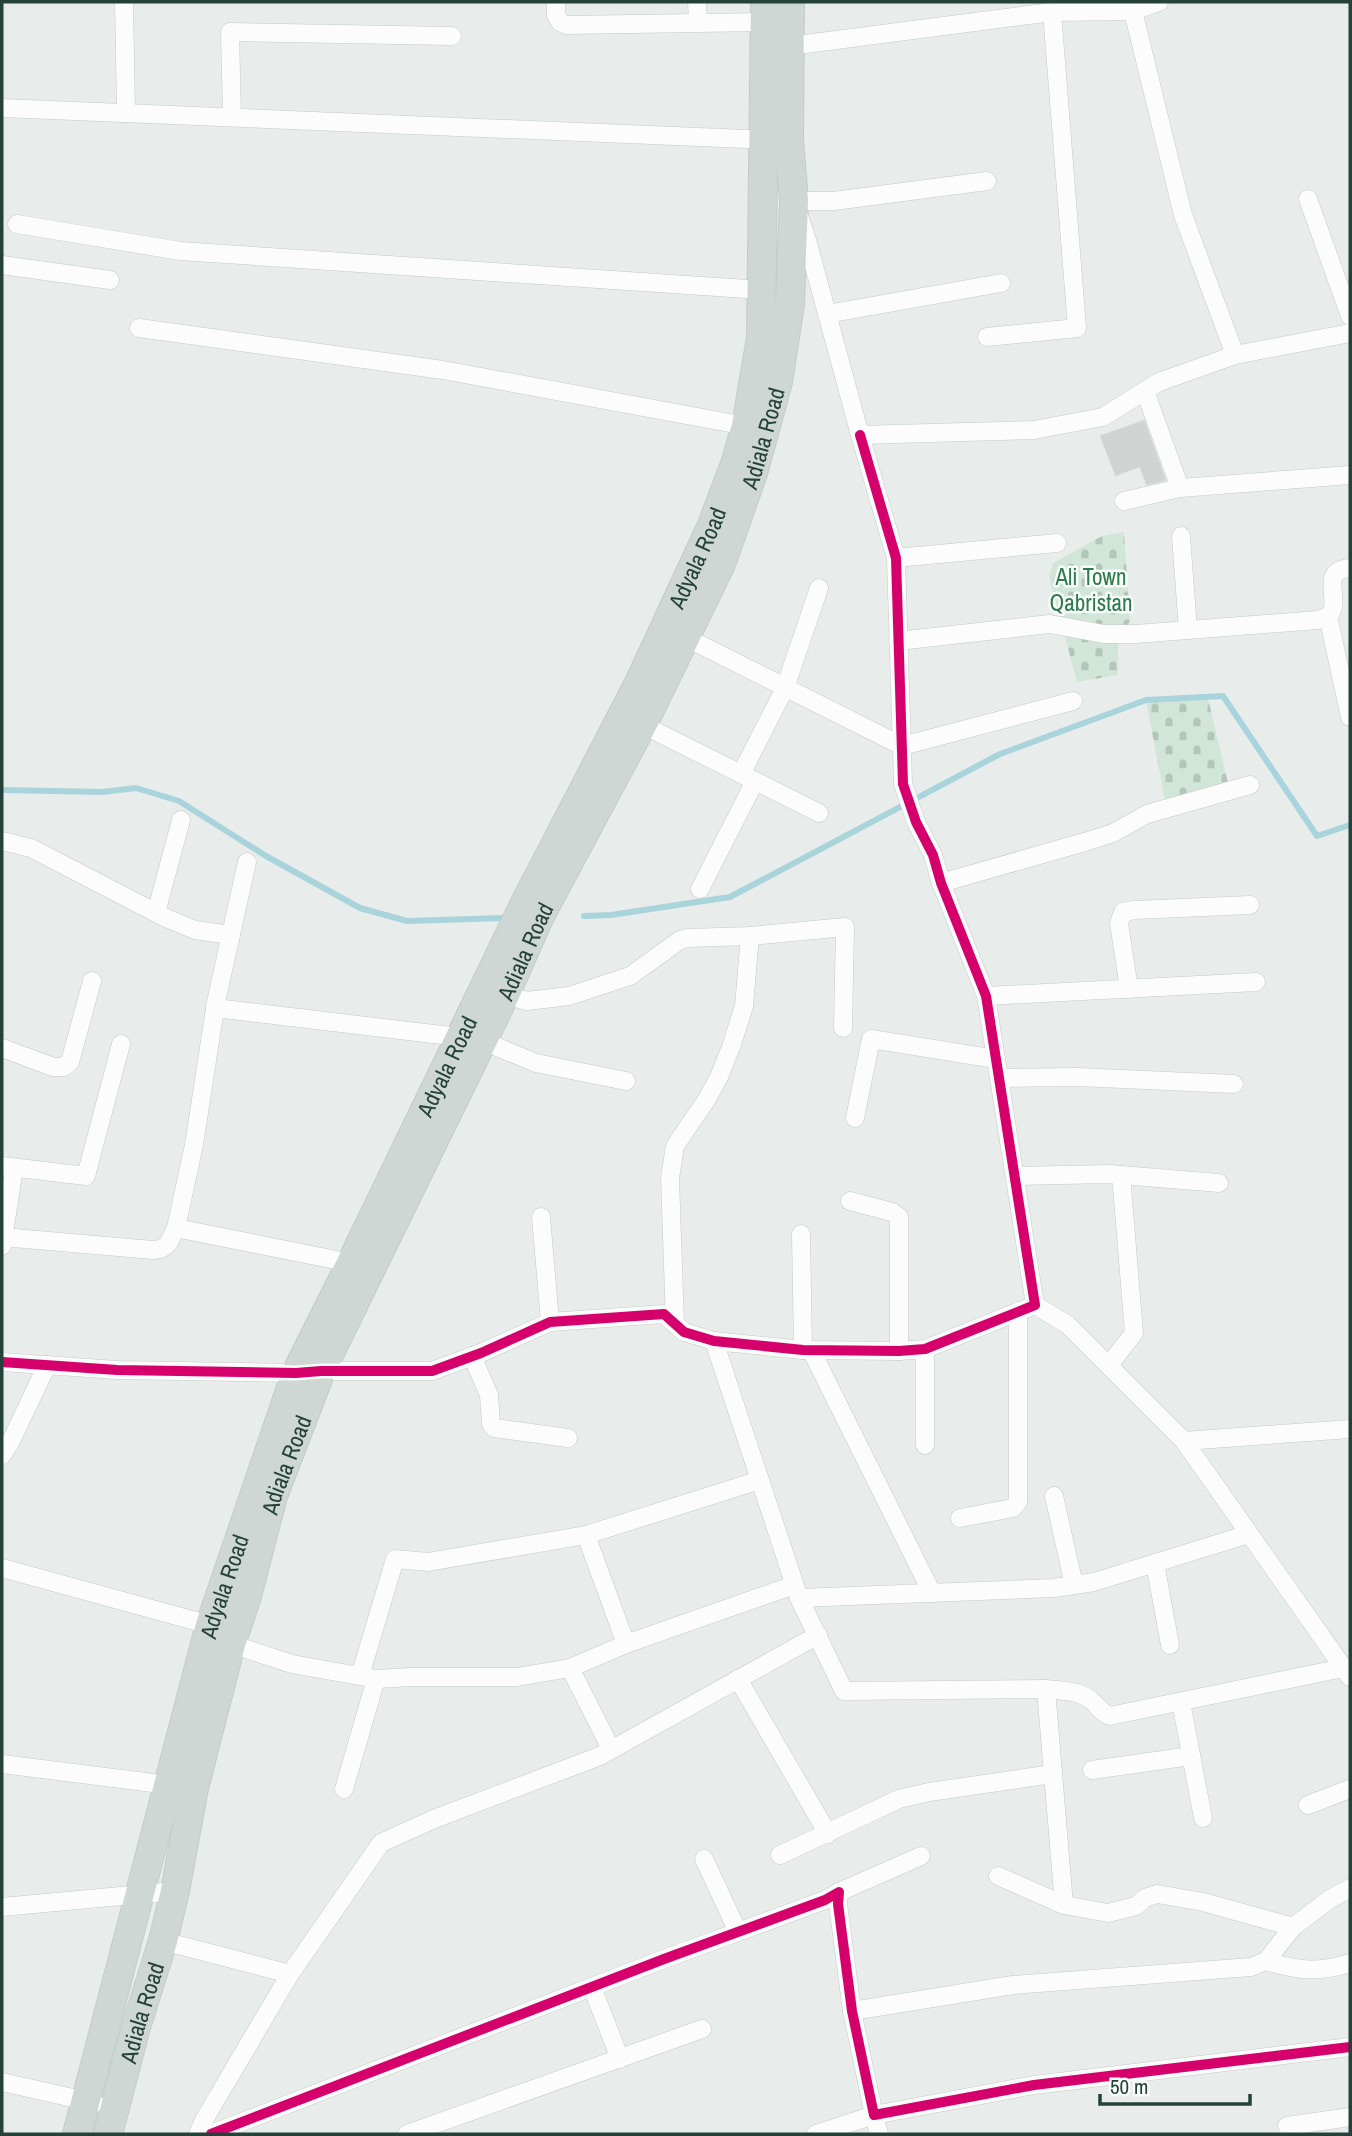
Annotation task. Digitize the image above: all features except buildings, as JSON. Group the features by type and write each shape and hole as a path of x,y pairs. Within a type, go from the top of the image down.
{"main road":[{"name":"Adiala Road","path":"112,2122 175,1891 182,1787 247,1596 308,1372 471,1039 505,995 675,632 721,564 753,474 778,382 790,304 794,201 776,140 790,46 790,2"},
{"name":"Adyala Road","path":"675,632 735,464 746,426 761,338 762,289 776,140 765,12"},
{"name":"Adyala Road","path":"77,2134 140,1894 182,1787 210,1625 255,1488 308,1372 351,1263 471,1039 525,903 632,720"}],"street":[{"path":"124,2 126,113"},
{"path":"556,2 556,15 560,22 566,25 698,22 765,12"},
{"path":"697,2 698,22"},
{"path":"790,46 1052,12 1133,11 1159,2"},
{"path":"1133,11 1183,215 1235,355"},
{"path":"987,337 1077,328 1052,12"},
{"path":"232,117 230,32 452,36"},
{"path":"2,108 776,140"},
{"path":"960,1518 1013,1508 1018,1502 1027,1308 1015,1176 986,996 903,784 896,558 794,201 834,201 987,181"},
{"path":"1308,199 1350,316"},
{"path":"17,223 180,251 762,289"},
{"path":"2,265 110,279"},
{"path":"827,314 1001,283"},
{"path":"139,328 443,370 746,426"},
{"path":"860,436 1034,430 1103,417 1159,382 1235,355 1350,333"},
{"path":"1144,391 1180,488"},
{"path":"1124,501 1180,488 1350,475"},
{"path":"1181,536 1188,630"},
{"path":"896,558 1057,543"},
{"path":"1350,568 1341,569 1335,574 1332,584 1332,609 1328,617 1350,717"},
{"path":"700,889 785,688 819,589"},
{"path":"898,641 1050,624 1104,634 1136,634 1318,620 1328,617"},
{"path":"675,632 902,746 1073,701"},
{"path":"632,720 819,813"},
{"path":"941,883 1088,841 1113,833 1147,814 1250,785"},
{"path":"156,913 181,820"},
{"path":"2,841 31,848 156,913 195,930 231,935"},
{"path":"121,1044 86,1176 8,1167 2,1240 153,1250 168,1244 176,1228 194,1145 215,1008 247,862"},
{"path":"1129,989 1119,923 1123,912 1250,905"},
{"path":"505,995 527,1001 569,996 630,976 680,940 688,938 750,936 845,927 843,1028"},
{"path":"675,1324 670,1178 675,1146 707,1099 731,1047 744,1006 750,936"},
{"path":"2,1048 53,1067 64,1067 70,1062 92,981"},
{"path":"986,996 1256,982"},
{"path":"215,1008 471,1039 536,1063 626,1081"},
{"path":"856,1118 871,1039 996,1059"},
{"path":"999,1078 1079,1077 1234,1084"},
{"path":"1015,1176 1121,1175 1219,1183"},
{"path":"1109,1365 1134,1333 1121,1175"},
{"path":"850,1201 892,1212 899,1217 899,1351"},
{"path":"541,1217 550,1322"},
{"path":"176,1228 351,1263"},
{"path":"801,1234 807,1350 932,1592"},
{"path":"2,1362 117,1370 432,1371 550,1322 664,1314 684,1332 714,1341 807,1350 899,1351 925,1349 1027,1308 1068,1325 1184,1441 1347,1673 1110,1716 1103,1714 1091,1700 1076,1692 1046,1689 844,1691 797,1591 714,1341"},
{"path":"925,1349 925,1445"},
{"path":"472,1356 489,1395 491,1424 494,1428 568,1438"},
{"path":"2,1455 47,1365"},
{"path":"1184,1441 1350,1430"},
{"path":"344,1789 395,1559 428,1562 586,1535 760,1480"},
{"path":"1054,1496 1074,1585"},
{"path":"231,1644 292,1664 368,1677 517,1677 570,1668 626,1644 797,1591 932,1592 1074,1585 1094,1582 1249,1534"},
{"path":"586,1535 626,1644"},
{"path":"1155,1563 1170,1645"},
{"path":"2,1568 210,1625"},
{"path":"198,2134 290,1974 382,1843 434,1819 600,1756 818,1635"},
{"path":"570,1668 611,1749"},
{"path":"738,1679 828,1834"},
{"path":"1046,1689 1065,1905"},
{"path":"1181,1702 1203,1818"},
{"path":"1092,1770 1191,1756"},
{"path":"2,1764 182,1787"},
{"path":"780,1855 899,1800 929,1792 1053,1774"},
{"path":"1308,1805 1350,1790"},
{"path":"211,2134 825,1900 921,1856"},
{"path":"704,1859 738,1932"},
{"path":"998,1876 1065,1905 1108,1913 1136,1906 1145,1898 1157,1894 1203,1902 1293,1927"},
{"path":"852,2011 1013,1985 1251,1967 1266,1961 1293,1927 1330,1899 1350,1888"},
{"path":"2,1907 175,1891"},
{"path":"839,1892 838,1904 852,2011 879,2134"},
{"path":"163,1941 290,1974"},
{"path":"1266,1961 1299,1970 1330,1969 1350,1963"},
{"path":"592,1987 620,2059"},
{"path":"407,2134 702,2029"},
{"path":"816,2134 874,2115 1034,2085 1350,2047"},
{"path":"2,2082 86,2101 112,2122"},
{"path":"1287,2126 1350,2117"}],"green space":[{"name":"Ali Town Qabristan","path":"1124,532 1130,621 1118,640 1118,675 1077,682 1049,576 1053,563 1102,536"},
{"path":"1207,694 1228,783 1165,800 1146,700"}],"waterway":[{"path":"584,916 611,915 730,897 1000,754 1146,700 1223,696 1317,836 1350,825"},
{"path":"2,790 102,792 136,788 179,801 266,856 360,908 407,921 504,918"}],"cycle path":[{"path":"2,1362 117,1370 296,1373 432,1371 481,1353 550,1322 664,1314 684,1332 714,1341 803,1350 899,1351 925,1349 1035,1305 986,996 903,784 896,558 860,435"},
{"path":"211,2134 664,1959 825,1900 839,1892 838,1904 852,2011 874,2115 1034,2085 1350,2047"}]}
